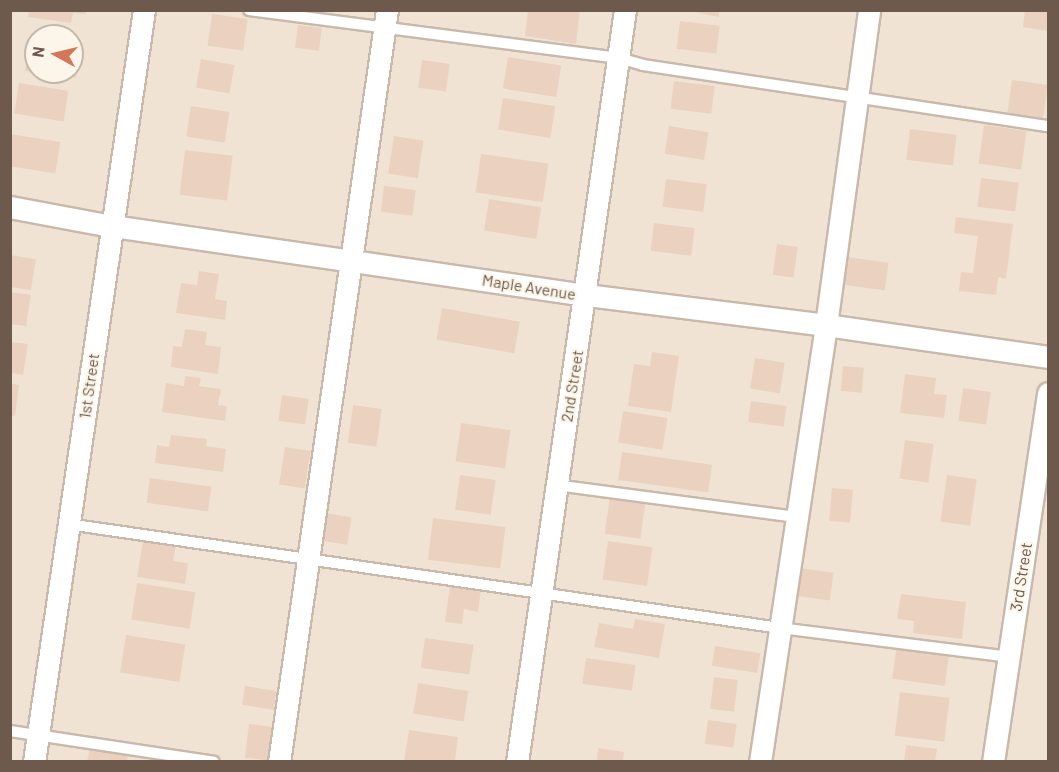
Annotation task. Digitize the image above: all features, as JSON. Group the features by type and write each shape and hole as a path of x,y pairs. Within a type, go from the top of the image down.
{"street":[{"name":"1st Street","path":"34,762 144,10"},
{"name":"2nd Street","path":"517,762 539,592 586,295 625,10"},
{"path":"760,762 826,325 869,10"},
{"path":"279,762 386,20"},
{"name":"Maple Avenue","path":"10,207 112,226 586,295 826,325 1048,357"},
{"name":"3rd Street","path":"993,762 1048,393"}],"lane":[{"path":"249,10 386,20 619,58 643,65 1048,126"},
{"path":"556,485 797,517"},
{"path":"68,524 780,627 1009,657"},
{"path":"10,731 214,762"}],"shaded area":[{"path":"11,11 1048,11 1048,761 11,761"}],"building":[{"path":"29,10 86,10 86,14 73,13 71,23 28,17"},
{"path":"528,10 580,10 576,44 525,36"},
{"path":"685,10 719,10 719,17"},
{"path":"1025,10 1045,10 1048,13 1048,31 1023,27"},
{"path":"212,14 248,19 243,51 208,46"},
{"path":"680,21 720,26 716,54 677,49"},
{"path":"298,25 322,28 319,51 295,48"},
{"path":"508,57 561,65 556,97 503,89"},
{"path":"201,59 234,65 229,93 196,88"},
{"path":"422,60 450,64 446,92 418,88"},
{"path":"1012,80 1048,85 1042,124 1007,119"},
{"path":"674,81 715,86 711,114 671,109"},
{"path":"19,83 68,91 64,121 14,114"},
{"path":"503,98 555,106 550,138 498,130"},
{"path":"191,106 230,112 225,143 186,137"},
{"path":"984,125 1027,131 1021,170 979,164"},
{"path":"669,126 709,132 704,160 665,154"},
{"path":"910,129 957,135 953,165 906,160"},
{"path":"10,134 60,142 55,174 10,166"},
{"path":"394,136 424,141 418,178 388,174"},
{"path":"185,150 233,156 227,201 180,195"},
{"path":"481,154 548,163 543,202 476,193"},
{"path":"981,178 1019,183 1015,211 977,207"},
{"path":"666,179 707,184 703,212 663,207"},
{"path":"384,186 416,190 413,216 381,212"},
{"path":"489,199 541,207 536,239 484,231"},
{"path":"956,217 1013,224 1006,279 998,277 996,295 959,291 961,272 973,273 978,236 954,233"},
{"path":"654,223 695,228 691,256 651,251"},
{"path":"777,244 798,247 793,278 773,275"},
{"path":"10,255 36,259 31,290 10,287"},
{"path":"847,257 889,263 885,291 843,285"},
{"path":"199,271 219,274 215,299 227,301 225,320 176,313 181,283 197,285"},
{"path":"10,292 31,295 26,326 10,324"},
{"path":"442,308 520,322 514,353 436,340"},
{"path":"185,329 207,332 205,345 221,347 218,374 171,367 173,346 182,347"},
{"path":"10,342 28,344 23,375 10,373"},
{"path":"652,352 679,356 671,412 628,406 634,364 650,366"},
{"path":"755,358 785,363 780,393 750,389"},
{"path":"843,366 864,368 862,393 841,391"},
{"path":"905,374 936,378 934,394 947,395 944,418 900,413"},
{"path":"185,376 201,378 199,386 221,389 218,405 227,406 225,421 162,412 166,383 184,386"},
{"path":"10,383 19,385 15,416 10,415"},
{"path":"963,388 991,392 986,425 958,421"},
{"path":"282,395 309,399 305,425 278,421"},
{"path":"751,401 787,406 784,427 748,422"},
{"path":"353,405 382,409 376,447 348,443"},
{"path":"623,411 667,418 662,450 618,443"},
{"path":"461,423 511,430 505,469 456,462"},
{"path":"171,435 207,439 206,446 226,449 223,472 155,463 157,445 169,447"},
{"path":"905,440 934,444 928,483 900,479"},
{"path":"285,447 311,451 305,489 279,485"},
{"path":"622,452 712,465 708,492 618,480"},
{"path":"460,475 496,480 491,515 455,510"},
{"path":"947,475 977,479 970,526 940,522"},
{"path":"150,478 211,487 208,511 147,503"},
{"path":"832,488 853,490 850,523 829,521"},
{"path":"610,496 646,501 640,539 605,534"},
{"path":"319,512 352,517 347,545 315,540"},
{"path":"433,518 505,527 500,569 428,560"},
{"path":"143,540 176,544 173,561 188,563 185,584 137,577"},
{"path":"608,541 653,547 647,586 603,580"},
{"path":"799,568 834,573 830,601 795,596"},
{"path":"137,583 195,592 189,629 131,620"},
{"path":"450,585 481,589 478,612 464,609 462,624 445,622"},
{"path":"901,594 966,602 962,639 913,633 914,621 897,619"},
{"path":"635,619 665,624 659,658 594,647 599,623 633,629"},
{"path":"126,635 185,644 179,682 120,673"},
{"path":"425,638 474,645 469,675 421,668"},
{"path":"897,644 949,651 945,686 892,679"},
{"path":"715,646 760,653 757,673 712,666"},
{"path":"586,658 636,665 632,691 582,684"},
{"path":"714,677 738,680 734,712 710,709"},
{"path":"418,683 468,691 464,722 413,714"},
{"path":"245,686 277,691 274,710 242,705"},
{"path":"900,692 950,698 944,742 895,736"},
{"path":"708,720 737,724 733,748 705,744"},
{"path":"249,724 275,727 271,761 245,758"},
{"path":"409,730 458,737 455,762 404,761"},
{"path":"906,745 937,749 935,762 904,762"},
{"path":"90,747 128,753 127,762 87,762"},
{"path":"598,748 624,752 623,762 597,762"}]}
